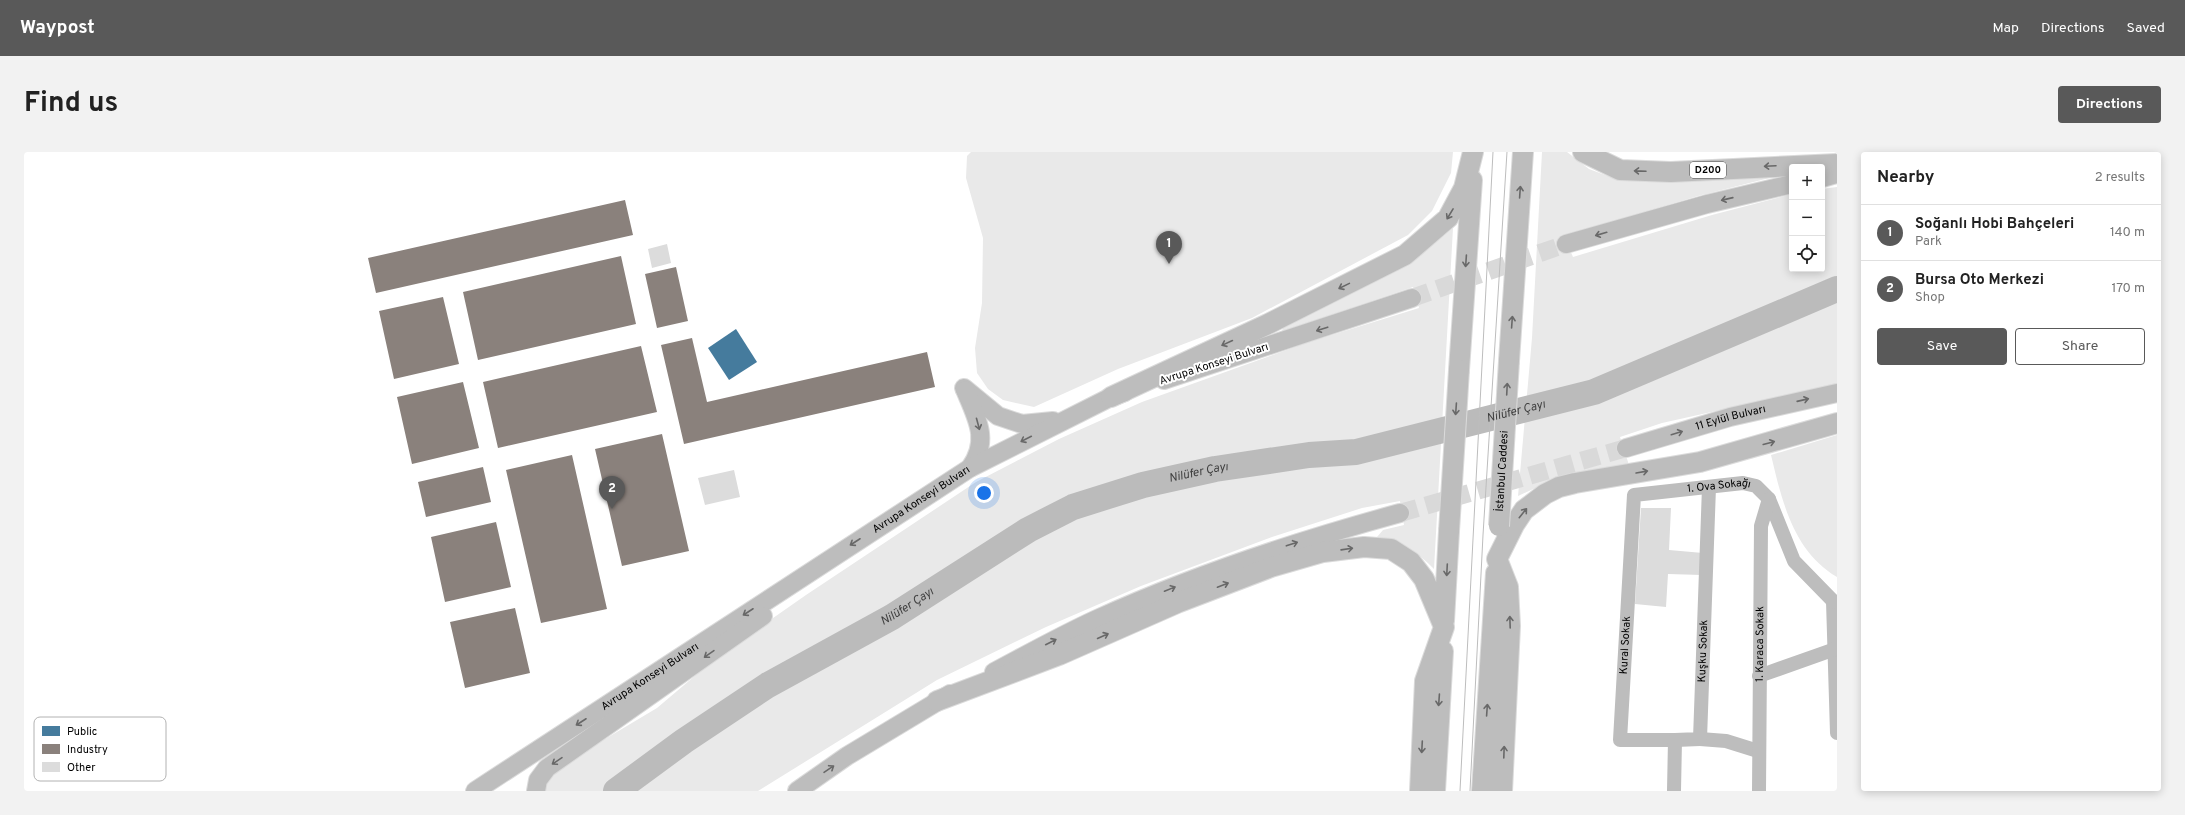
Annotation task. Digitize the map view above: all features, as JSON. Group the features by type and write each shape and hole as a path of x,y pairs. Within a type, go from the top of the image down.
{"highway":[{"path":"1435,791 1449,531 1473,152"},
{"path":"1111,397 1268,324 1405,255 1448,218 1464,188 1473,152"},
{"name":"İstanbul Caddesi","path":"1482,791 1523,152"},
{"name":"D200","path":"1583,152 1620,170 1671,172 1837,164"},
{"path":"1502,791 1510,626 1508,587 1497,559 1524,510 1545,494 1575,483 1700,462 1837,423"},
{"path":"936,701 1059,655 1206,592 1271,567 1323,552 1364,547 1391,549 1411,562 1424,579 1444,627 1425,681 1420,791"}],"main road":[{"path":"1825,177 1837,174"},
{"path":"1566,244 1707,204 1789,185"},
{"name":"Avrupa Konseyi Bulvarı","path":"475,791 970,468 1111,397 1339,324 1412,298"},
{"path":"970,468 978,456 982,438 976,417 964,388 998,416 1022,424 1064,420"},
{"name":"11 Eylül Bulvarı","path":"1626,448 1730,417 1837,393"},
{"path":"797,791 848,756 936,701 1096,619 1184,583 1319,536 1400,514"},
{"path":"536,791 538,780 547,768 765,615 827,560"}],"street":[{"name":"1. Ova Sokağı","path":"1634,495 1744,483 1756,486 1769,499 1794,561 1835,602"},
{"name":"Kuşku Sokak","path":"1700,739 1709,488"},
{"name":"Kural Sokak","path":"1634,495 1620,740 1675,740"},
{"name":"1. Karaca Sokak","path":"1759,791 1758,751 1761,526 1769,499"},
{"path":"1835,602 1837,733"},
{"path":"1759,676 1835,649"},
{"path":"1674,791 1675,740 1700,739 1726,741 1758,751"}],"shaded area":[{"path":"971,152 1453,152 1451,173 1432,211 1408,235 1252,318 1118,369 1034,407 1003,400 988,389 977,373 975,348 982,303 983,238 966,178 967,156"},
{"path":"1542,152 1567,152 1589,169 1621,181 1785,174 1698,196 1564,236 1573,257 1712,215 1789,195 1789,272 1825,272 1825,189 1837,187 1837,384 1662,423 1620,437 1629,465 1553,480 1518,496 1532,338"},
{"path":"1453,228 1434,569 1422,558 1401,544 1377,537 1383,530 1404,525 1400,501 1362,508 1272,537 1141,586 1046,627 937,680 758,791 543,791 544,781 575,757 657,708 716,658 806,595 976,482 1059,439 1142,402 1306,343 1419,308 1413,287 1282,331 1284,324 1394,271 1434,244"},
{"path":"1837,435 1837,577 1822,566 1800,539 1785,507 1771,455"}],"building: Public":[{"path":"736,329 757,362 729,380 708,348"}],"building: Industry":[{"path":"625,200 633,235 376,293 368,258"},
{"path":"621,256 636,324 478,360 463,292"},
{"path":"676,267 688,321 657,328 645,274"},
{"path":"443,297 459,364 394,379 379,311"},
{"path":"692,338 707,402 927,352 935,387 684,444 661,345"},
{"path":"641,346 657,412 498,448 483,382"},
{"path":"463,382 479,448 412,464 397,397"},
{"path":"662,434 689,551 622,566 595,449"},
{"path":"572,455 607,609 541,623 506,470"},
{"path":"483,467 491,502 426,517 418,482"},
{"path":"496,522 511,587 445,602 431,537"},
{"path":"515,608 530,673 465,688 450,622"}],"building: Other":[{"path":"667,244 671,263 652,268 648,249"},
{"path":"734,470 740,497 705,505 698,478"},
{"path":"1641,508 1671,508 1669,550 1703,553 1702,575 1668,574 1666,607 1635,604"}],"waterway":[{"name":"Nilüfer Çayı","path":"616,791 684,741 768,685 892,617 1028,530 1073,507 1143,485 1215,469 1309,455 1356,452 1594,392 1837,289"}],"tunnel":[{"path":"1412,298 1566,244"},
{"path":"1400,513 1626,448"}],"tram line":[{"path":"1460,791 1493,152"},
{"path":"1470,791 1483,535 1507,152"}],"place":[{"name":"Soğanlı Hobi Bahçeleri","path":"1169,264"},
{"name":"Bursa Oto Merkezi","path":"612,509"}]}
